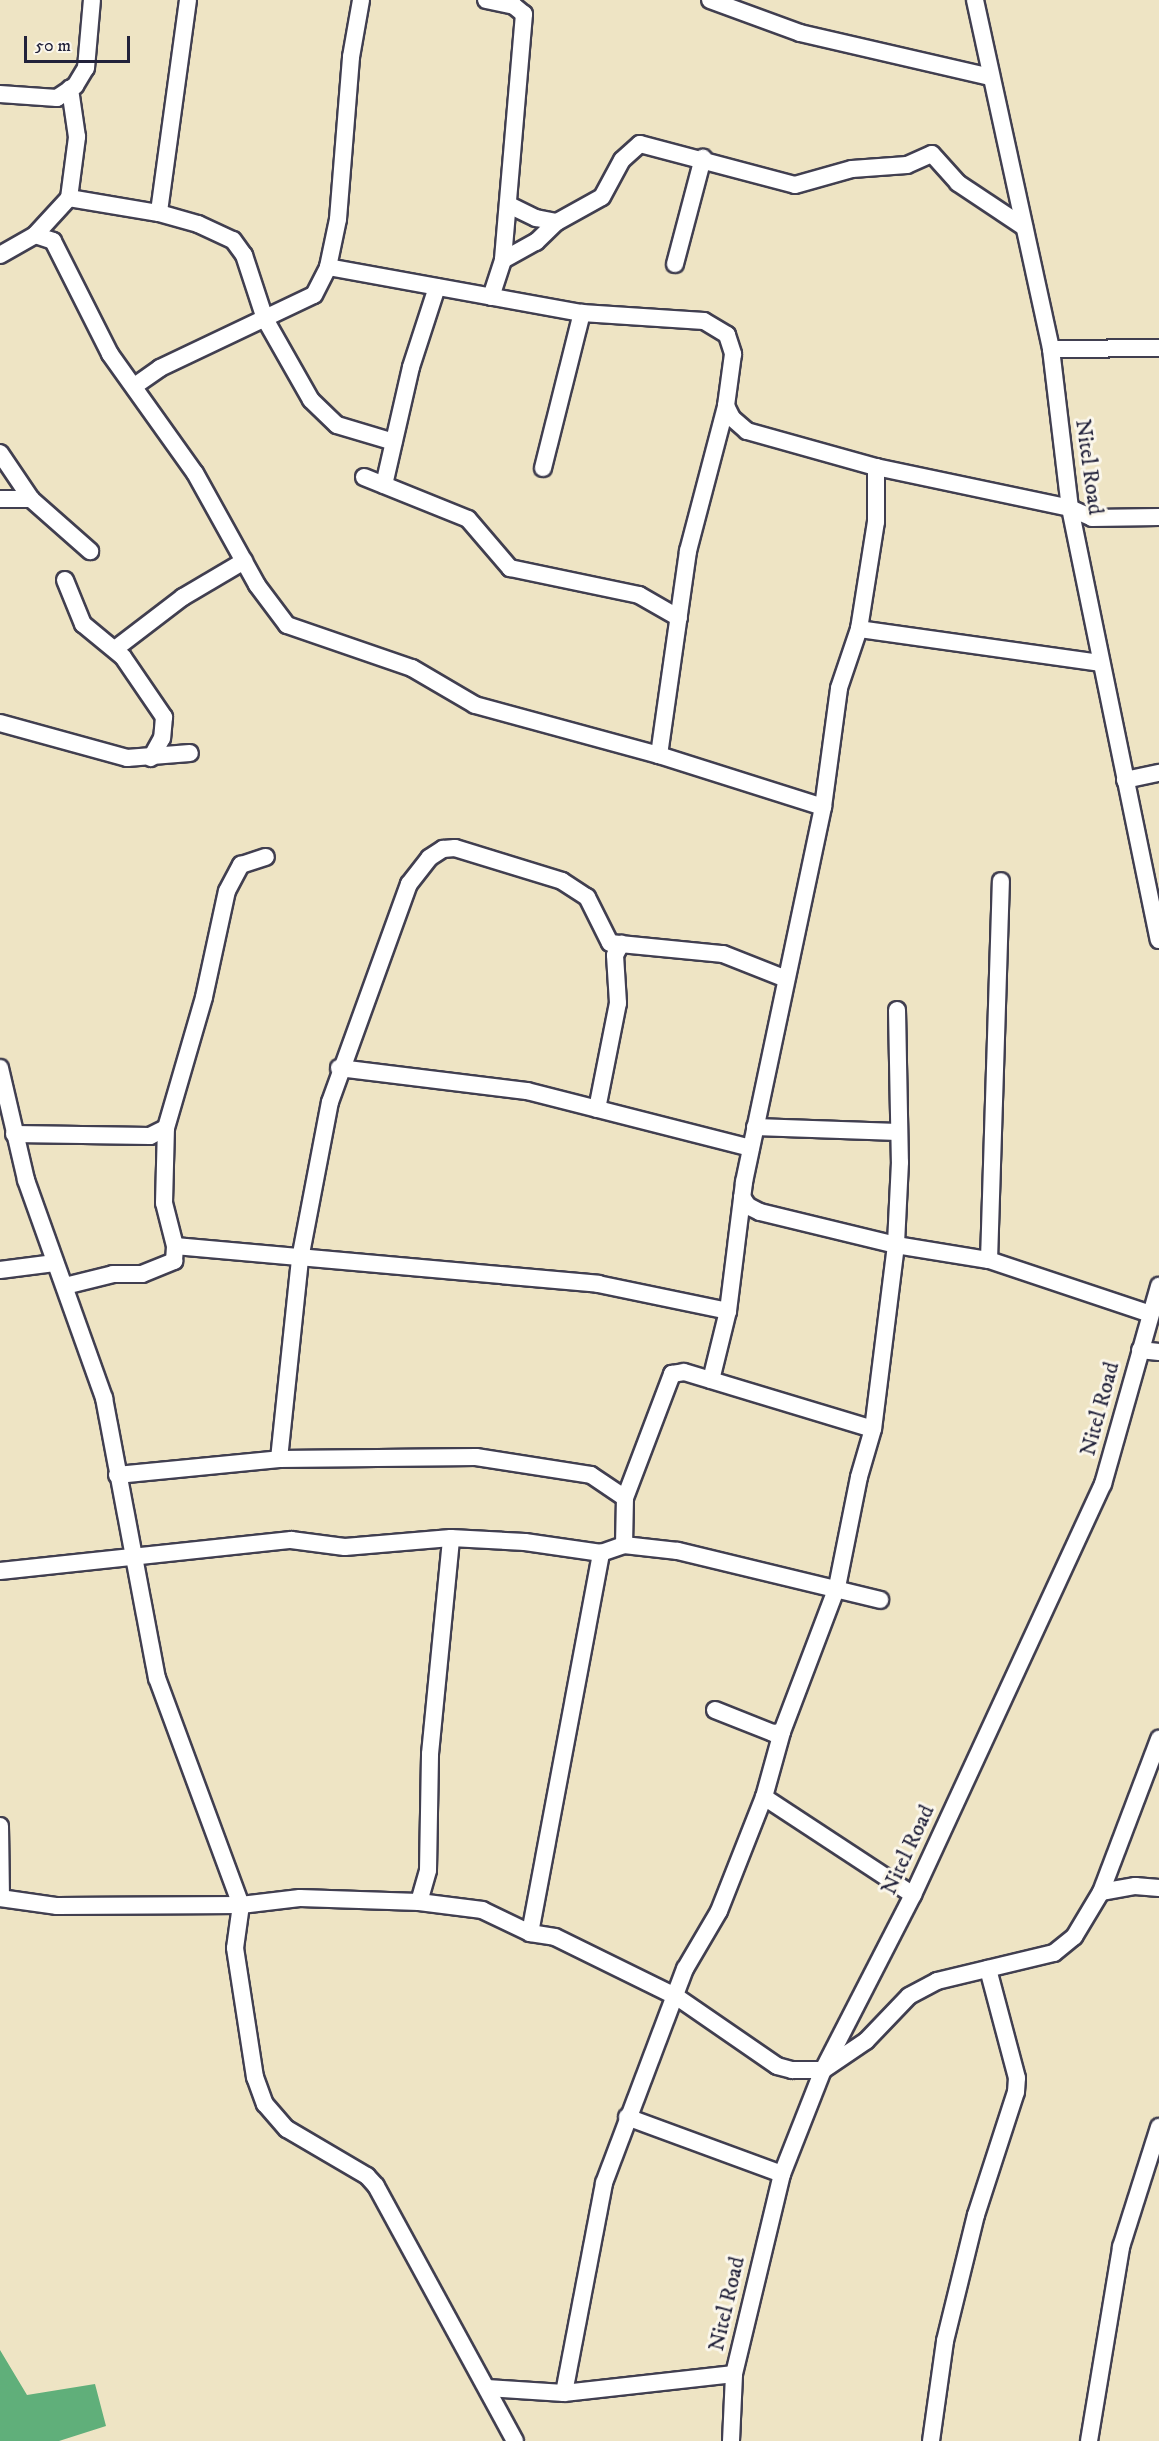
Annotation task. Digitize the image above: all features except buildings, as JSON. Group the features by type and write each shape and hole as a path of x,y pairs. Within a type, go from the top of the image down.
{"street":[{"path":"0,94 57,98 70,89 86,68 92,0"},
{"path":"159,213 188,0"},
{"path":"136,385 160,368 314,295 328,267 338,219 351,57 361,0"},
{"path":"486,0 514,6 524,14 503,260 491,297"},
{"path":"710,0 800,33 991,77"},
{"name":"Nitel Road","path":"975,0 1051,349 1070,508 1159,940"},
{"path":"0,255 35,235 69,198 77,137 70,89"},
{"path":"503,260 536,242 557,222 602,197 622,160 640,144 703,158 795,185 852,169 907,165 932,154 958,183 1024,227"},
{"path":"675,264 703,158"},
{"path":"69,198 159,213 198,224 233,240 244,255 265,319 317,406 337,425 394,442"},
{"path":"509,206 536,218 557,222"},
{"path":"35,235 53,241 110,354 136,385 195,473 272,609 286,625 401,663 475,705 659,755 823,807"},
{"path":"328,267 582,313 704,321 727,335 733,354 726,406 688,551 659,755"},
{"path":"384,485 411,368 437,287"},
{"path":"543,468 582,313"},
{"path":"1051,349 1159,348"},
{"path":"726,406 732,418 747,431 876,467 1070,508 1092,518 1159,517"},
{"path":"0,453 31,499 90,551"},
{"path":"711,1380 728,1311 742,1197 755,1127 823,807 839,688 859,629 876,522 876,467"},
{"path":"364,477 468,519 510,568 639,595 679,618"},
{"path":"0,499 31,499"},
{"path":"115,649 183,597 244,561"},
{"path":"65,580 83,624 115,649 164,717 162,738 151,758"},
{"path":"859,629 1101,663"},
{"path":"0,723 95,751 151,758 190,753"},
{"path":"1125,780 1159,773"},
{"path":"279,1459 300,1259 339,1068 409,884 429,858 443,849 455,848 562,880 587,897 610,943 723,954 786,979"},
{"path":"65,1286 113,1274 142,1274 174,1261 175,1246 164,1203 166,1128 204,998 227,891 242,865 266,857"},
{"path":"989,1260 1001,880"},
{"path":"597,1108 618,1003 615,956 621,944"},
{"path":"564,2393 597,2208 627,2117 677,1997 685,1969 719,1911 764,1797 782,1732 837,1587 859,1478 873,1429 896,1245 900,1162 897,1132 897,1010"},
{"path":"339,1068 527,1091 751,1148"},
{"path":"1,1079 14,1134 55,1263 104,1398 157,1678 241,1905 235,1948 255,2077 265,2104 286,2129 367,2176 376,2186 515,2441"},
{"path":"755,1127 897,1132"},
{"path":"14,1134 150,1136 166,1128"},
{"path":"742,1197 748,1206 760,1212 896,1245 989,1260 1150,1314"},
{"path":"175,1246 598,1284 728,1311"},
{"path":"0,1270 55,1263"},
{"name":"Nitel Road","path":"731,2441 734,2374 782,2174 823,2070 913,1895 1103,1484 1159,1286"},
{"path":"1140,1350 1159,1352"},
{"path":"624,1545 625,1498 667,1381 672,1374 684,1372 873,1429"},
{"path":"117,1475 279,1459 397,1456 519,1461 591,1475 625,1498"},
{"path":"0,1571 291,1540 345,1547 451,1538 525,1542 601,1553 624,1545 678,1551 837,1587 880,1600"},
{"path":"418,1902 428,1870 430,1754 451,1538"},
{"path":"530,1933 601,1553"},
{"path":"715,1710 772,1733 782,1732"},
{"path":"0,1826 0,1898 57,1906 241,1905 300,1898 418,1902 482,1910 530,1933 555,1938 677,1997 777,2066 792,2070 823,2070 866,2041 909,1996 937,1981 1054,1953 1074,1937 1101,1892 1159,1739"},
{"path":"764,1797 913,1895"},
{"path":"1101,1892 1135,1886 1159,1888"},
{"path":"931,2441 945,2341 976,2215 1016,2092 1017,2078 988,1969"},
{"path":"627,2117 782,2174"},
{"path":"1089,2441 1121,2247 1159,2127"},
{"path":"487,2388 564,2393 734,2374"}],"green space":[{"path":"0,2350 27,2395 95,2384 106,2426 59,2441 0,2441"}]}
